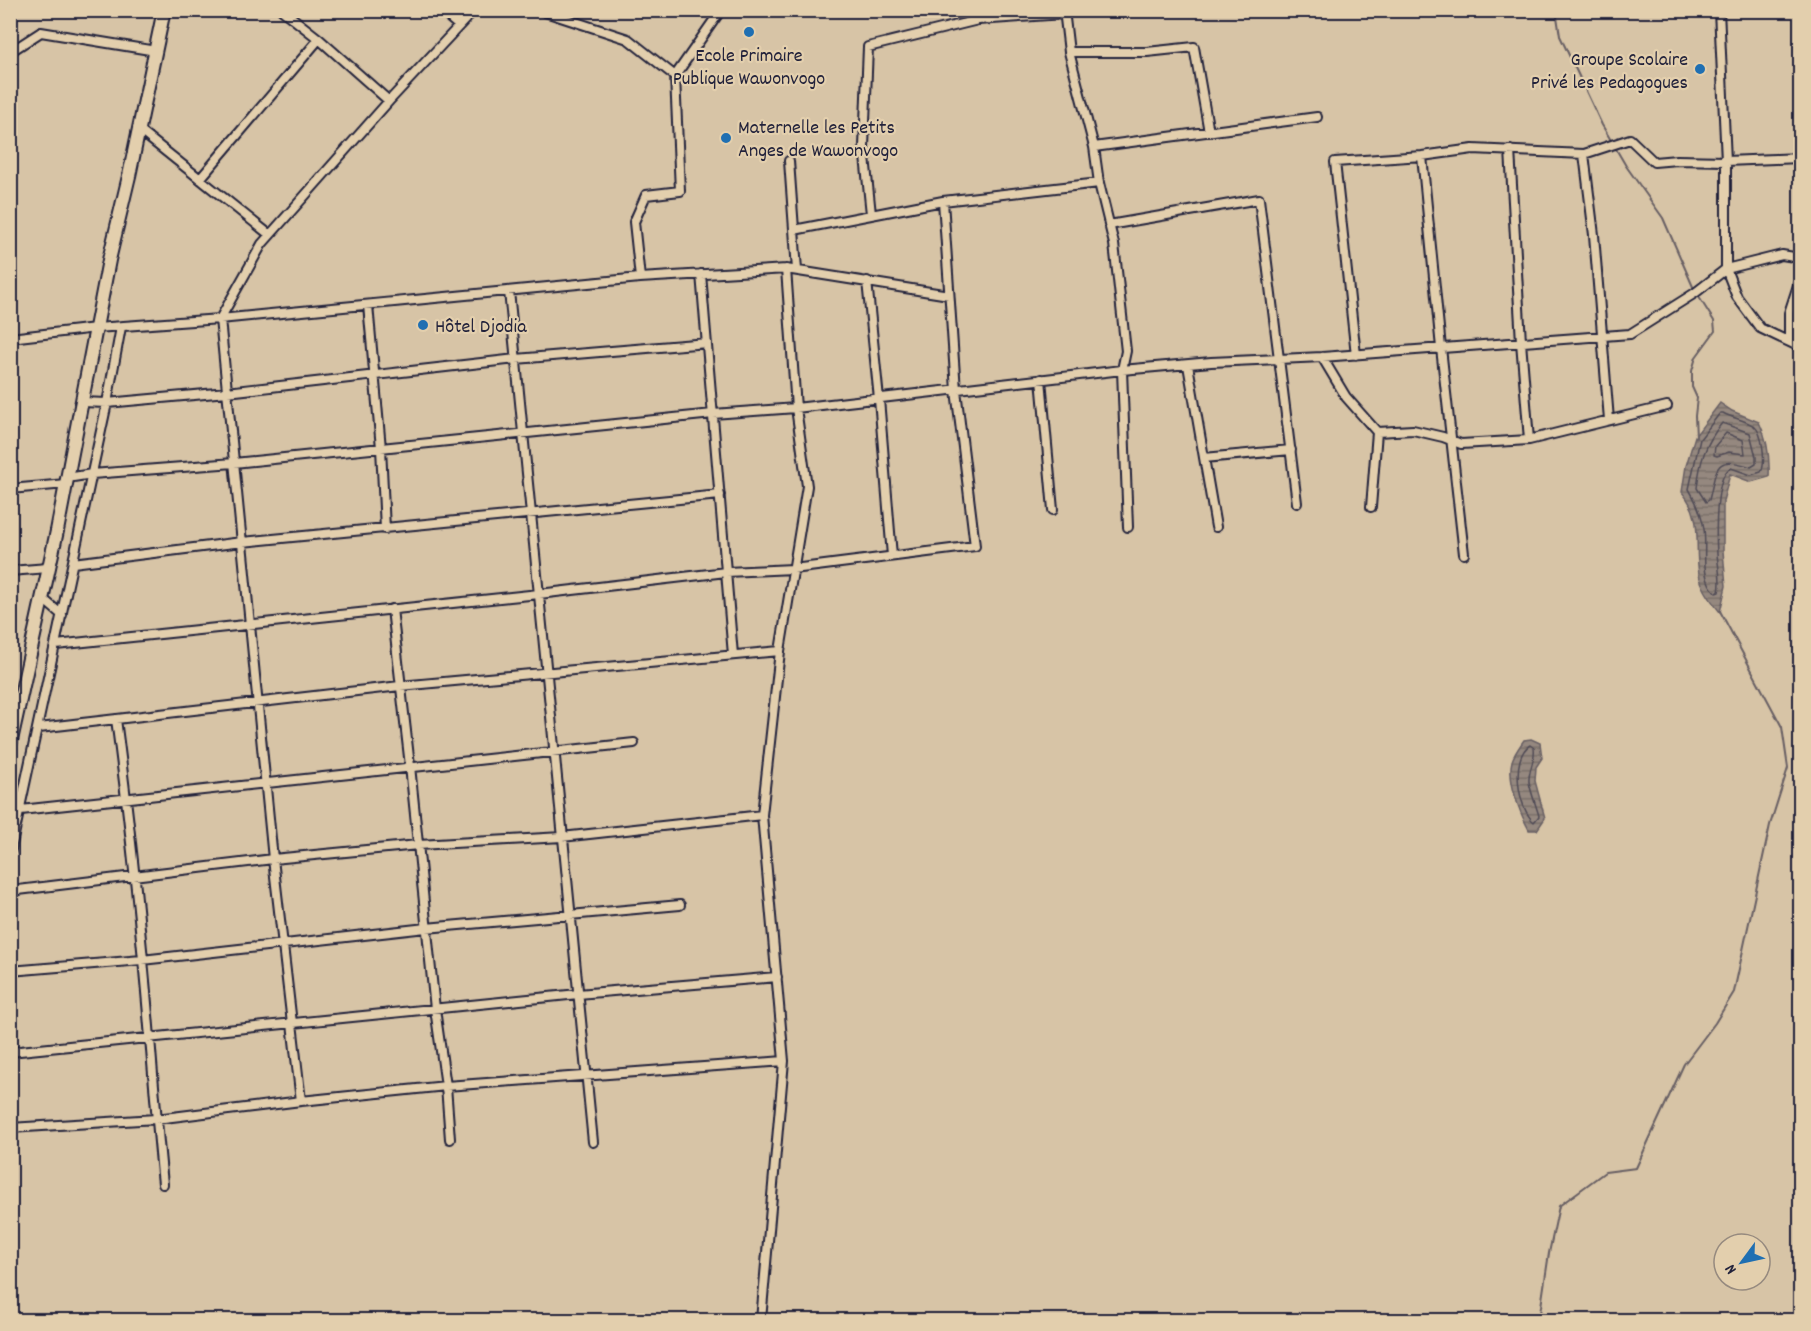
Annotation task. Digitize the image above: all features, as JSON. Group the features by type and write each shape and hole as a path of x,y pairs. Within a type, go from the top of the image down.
{"main road":[{"path":"10,745 67,481 109,260 164,10"}],"street":[{"path":"282,10 319,39 389,101"},
{"path":"440,10 459,26"},
{"path":"301,1101 273,859 220,319 262,244 389,101 474,10"},
{"path":"539,10 628,39 675,76"},
{"path":"640,278 634,222 646,195 680,191 675,76 721,10"},
{"path":"1719,10 1725,161 1726,269 1737,297 1760,328 1800,347"},
{"path":"871,214 864,147 868,46 978,20 1064,12 1069,52 1094,147 1099,183 1114,244 1126,351 1122,370 1128,527"},
{"path":"10,52 41,32 156,51"},
{"path":"200,179 319,39"},
{"path":"1069,52 1147,52 1194,48 1209,132"},
{"path":"1094,147 1317,117"},
{"path":"139,130 270,235"},
{"path":"1356,355 1335,162 1422,156 1473,149 1584,154 1630,139 1654,162 1800,158"},
{"path":"1510,150 1529,440"},
{"path":"1584,154 1594,235 1609,420"},
{"path":"1422,156 1464,554"},
{"path":"789,161 797,270"},
{"path":"794,230 943,201 1099,183"},
{"path":"1109,225 1259,199 1298,502"},
{"path":"56,645 726,572 793,569 975,546 956,390 943,201"},
{"path":"10,489 67,481 92,474 234,463 713,414 796,408 1122,370 1630,334 1726,269 1782,255 1800,258"},
{"path":"10,338 96,328 220,319 640,278 786,270 949,295"},
{"path":"761,1320 784,1061 762,815 780,651 807,486 796,408 786,270"},
{"path":"701,274 733,655"},
{"path":"1789,341 1789,313 1800,279"},
{"path":"867,281 892,556"},
{"path":"509,291 592,1142"},
{"path":"368,305 381,448 385,529"},
{"path":"10,854 39,728 121,327"},
{"path":"82,402 107,403 227,392 516,359 707,343"},
{"path":"1322,357 1346,397 1377,432 1371,507"},
{"path":"1188,365 1216,527"},
{"path":"1041,379 1053,510"},
{"path":"1377,432 1413,430 1461,444 1529,440 1667,406"},
{"path":"1204,458 1291,450"},
{"path":"73,563 242,542 720,495"},
{"path":"10,571 48,568"},
{"path":"42,598 62,615"},
{"path":"392,609 450,1139"},
{"path":"39,728 400,686 780,651"},
{"path":"116,719 126,798 164,1184"},
{"path":"21,810 634,742"},
{"path":"10,891 273,859 418,845 562,837 762,815"},
{"path":"10,972 142,960 426,928 680,905"},
{"path":"10,1052 777,976"},
{"path":"10,1128 156,1119 446,1086 784,1061"}],"water":[{"path":"1720,403 1732,411 1759,422 1769,456 1769,477 1751,482 1730,474 1723,501 1726,586 1720,612 1700,579 1696,521 1689,502 1682,492 1686,466 1695,436"},
{"path":"1531,739 1540,743 1542,758 1536,767 1535,781 1545,818 1537,830 1529,830 1525,823 1515,797 1511,778 1514,756 1524,740"}],"waterway":[{"path":"1556,10 1560,36 1602,125 1626,166 1663,218 1694,289"},
{"path":"1696,437 1697,398 1692,387 1692,371 1696,357 1715,331 1714,321 1697,294"},
{"path":"1539,1320 1559,1206 1605,1172 1636,1168 1684,1064 1715,1023 1734,992 1770,825 1788,768 1782,727 1720,611"}],"place":[{"name":"Ecole Primaire Publique Wawonvogo","path":"749,32"},
{"name":"Groupe Scolaire Privé les Pedagogues","path":"1700,69"},
{"name":"Maternelle les Petits Anges de Wawonvogo","path":"726,138"},
{"name":"Hôtel Djodia","path":"423,325"}]}
